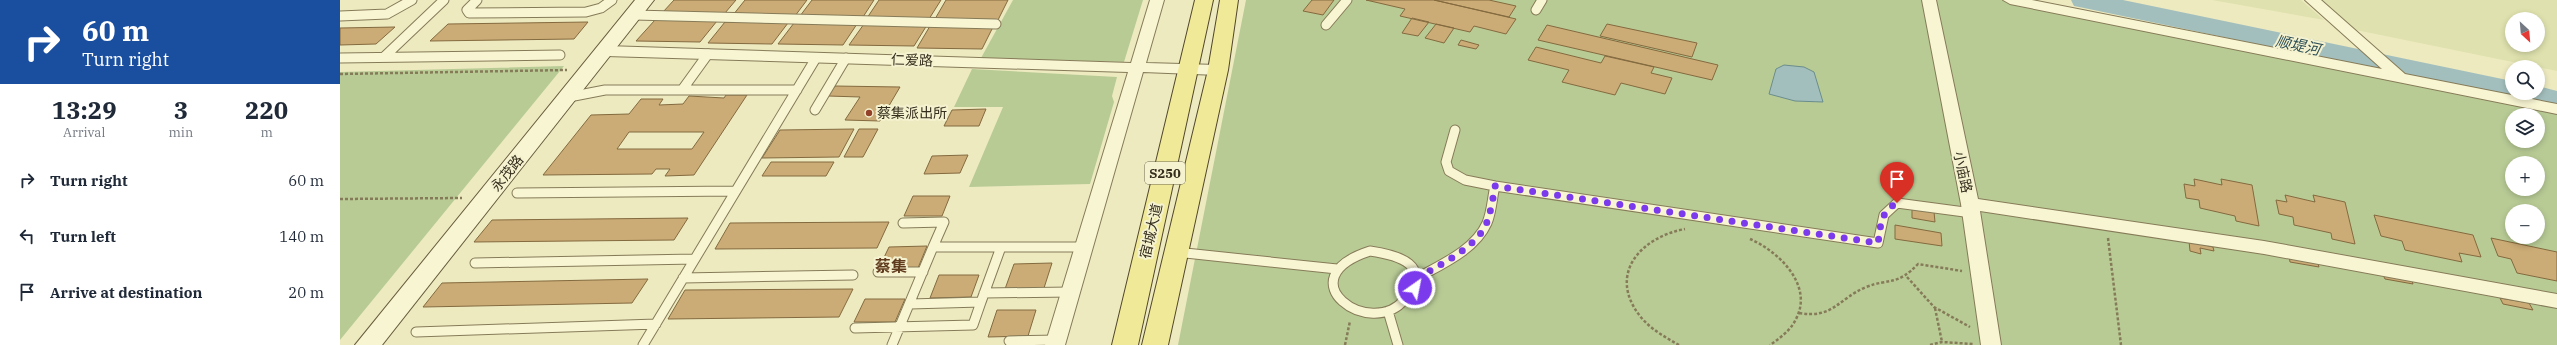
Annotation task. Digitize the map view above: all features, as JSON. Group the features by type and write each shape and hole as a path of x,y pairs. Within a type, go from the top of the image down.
{"main road":[{"name":"宿城大道","path":"1125,345 1204,0"},
{"name":"宿城大道","path":"1155,345 1218,70 1229,0"}],"street":[{"path":"1056,343 1158,0"},
{"name":"小庙路","path":"1929,0 1971,208 1981,274 1986,342"},
{"path":"2010,0 2394,72 2557,110"},
{"path":"2312,0 2394,72"},
{"name":"永茂路","path":"368,345 591,70 640,7"},
{"name":"仁爱路","path":"606,51 1218,70"},
{"path":"1971,208 2106,221 2284,250 2557,301"}],"lane":[{"path":"340,16 389,14 398,11 412,0"},
{"path":"384,57 444,0"},
{"path":"477,0 468,10 469,13 586,12 601,8 612,0"},
{"path":"1326,25 1347,0"},
{"path":"1536,10 1542,0"},
{"path":"640,7 996,24"},
{"path":"682,90 708,54"},
{"path":"340,58 560,55"},
{"path":"643,345 816,58"},
{"path":"815,110 846,58"},
{"path":"569,96 605,90 797,90"},
{"path":"1455,130 1446,162 1449,171 1465,180 1495,186 1878,243 1883,216 1888,208 1897,203 1971,208"},
{"path":"1417,278 1463,250 1477,237 1487,224 1495,186"},
{"path":"517,193 736,192"},
{"path":"892,345 944,222 903,223"},
{"path":"933,247 1085,247"},
{"path":"855,328 973,325 1000,247"},
{"path":"1176,252 1337,269"},
{"path":"1383,252 1406,260 1413,268 1417,278 1415,288 1410,297 1400,305 1388,311 1374,313 1355,309 1338,299 1333,289 1333,279 1337,269 1346,261 1357,255 1383,252"},
{"path":"475,264 695,259"},
{"path":"878,272 923,272"},
{"path":"683,278 853,275"},
{"path":"910,304 1071,292"},
{"path":"1388,311 1398,345"},
{"path":"416,332 656,324"},
{"path":"1009,341 1056,343"}],"path":[{"path":"340,74 591,70"},
{"path":"340,199 487,198"},
{"path":"2106,221 2121,345"},
{"path":"1679,345 1655,332 1636,312 1627,291 1628,270 1637,252 1654,238 1676,230 1689,229"},
{"path":"1748,238 1776,254 1792,272 1800,293 1799,313 1788,332 1770,345"},
{"path":"1799,313 1811,316 1822,315 1841,305 1857,292 1907,277 1918,264 1981,274"},
{"path":"1907,277 1934,307 1986,342"},
{"path":"1934,307 1942,342"},
{"path":"1345,345 1346,330 1355,309"},
{"path":"1930,345 1942,342 1986,342"}],"green space":[{"path":"1013,0 1143,0 1124,62 981,58"},
{"path":"1246,0 2015,0 2538,108 2505,108 2505,148 2545,148 2545,110 2557,112 2557,345 1178,345"},
{"path":"2212,0 2301,0 2324,20"},
{"path":"2322,0 2557,0 2557,71 2545,69 2545,60 2505,60 2356,30"},
{"path":"564,66 340,340 340,72"},
{"path":"972,69 1117,77 1112,96 1114,102 1090,184 969,187 1003,107 954,107"}],"water":[{"path":"1784,65 1804,67 1814,72 1823,102 1795,101 1769,94 1776,69"}],"building":[{"path":"674,0 736,0 725,13 663,12"},
{"path":"745,0 807,0 795,16 733,15"},
{"path":"812,0 874,0 863,17 800,16"},
{"path":"879,0 941,0 929,19 867,18"},
{"path":"946,0 1008,0 998,20 935,19"},
{"path":"1312,0 1334,0 1323,15 1303,11"},
{"path":"1366,0 1434,0 1516,19 1506,34 1474,26 1470,32 1400,16 1405,9"},
{"path":"1434,0 1489,0 1516,6 1509,17"},
{"path":"1412,18 1429,22 1418,36 1402,33"},
{"path":"655,20 717,21 700,42 636,41"},
{"path":"588,22 574,39 430,41 448,24"},
{"path":"725,22 788,23 772,44 708,43"},
{"path":"794,23 857,24 843,45 778,44"},
{"path":"864,24 927,25 914,46 849,45"},
{"path":"1436,24 1454,28 1444,43 1425,38"},
{"path":"1607,24 1697,43 1692,57 1600,36"},
{"path":"1547,25 1718,65 1712,80 1538,40"},
{"path":"930,26 993,27 982,49 917,48"},
{"path":"395,27 376,44 340,45 340,28"},
{"path":"1461,40 1479,45 1476,49 1458,45"},
{"path":"1536,47 1601,63 1605,56 1654,67 1651,73 1672,78 1665,94 1621,83 1615,95 1562,82 1569,70 1528,60"},
{"path":"835,86 900,87 880,121 845,120 860,97 828,96"},
{"path":"726,95 747,95 694,175 665,176 670,169 656,169 652,174 543,175 591,115 629,114 641,99 663,99 659,105 683,104 689,96 724,98","holes":["629,132 704,132 692,149 617,149"]},
{"path":"986,109 979,126 944,126 952,110"},
{"path":"854,129 839,157 762,158 780,130"},
{"path":"859,129 878,129 863,157 844,157"},
{"path":"968,155 960,173 924,174 932,156"},
{"path":"771,162 834,162 826,176 762,176"},
{"path":"2194,179 2222,185 2221,179 2252,185 2259,226 2236,221 2235,216 2200,208 2199,200 2186,198 2184,184 2195,186"},
{"path":"2285,195 2315,202 2313,195 2345,202 2355,244 2332,239 2331,233 2294,225 2293,217 2279,214 2276,200 2287,202"},
{"path":"913,196 950,196 942,216 904,216"},
{"path":"1912,208 1934,212 1935,222 1912,218"},
{"path":"2374,215 2473,235 2481,257 2459,253 2462,262 2405,250 2402,241 2381,236"},
{"path":"688,218 674,240 474,242 492,220"},
{"path":"889,222 877,248 715,249 730,223"},
{"path":"1895,225 1941,233 1942,246 1895,239"},
{"path":"2491,238 2505,241 2505,244 2519,244 2557,252 2557,281 2517,273 2511,259 2498,256"},
{"path":"2189,241 2213,247 2214,251 2200,248 2201,254 2190,251"},
{"path":"927,246 918,268 879,268 889,247"},
{"path":"2289,256 2317,261 2319,267 2290,262"},
{"path":"1052,263 1044,288 1005,289 1014,264"},
{"path":"2382,273 2411,278 2413,284 2385,279"},
{"path":"939,275 979,275 971,297 930,298"},
{"path":"648,279 632,303 423,307 442,283"},
{"path":"853,289 839,317 668,319 685,290"},
{"path":"2500,298 2529,303 2533,310 2503,304"},
{"path":"865,299 905,299 895,322 854,322"},
{"path":"997,310 1036,310 1028,336 988,337"}],"waterway":[{"name":"顺堤河","path":"2084,0 2505,89"},
{"name":"顺堤河","path":"2545,97 2557,100"}],"place":[{"name":"蔡集派出所","path":"869,113"}],"district":[{"name":"蔡集","path":"891,266"}],"route":[{"path":"1415,288 1417,278 1463,250 1477,237 1487,224 1495,186 1878,243 1880,224 1883,216 1888,208 1897,203"}]}
